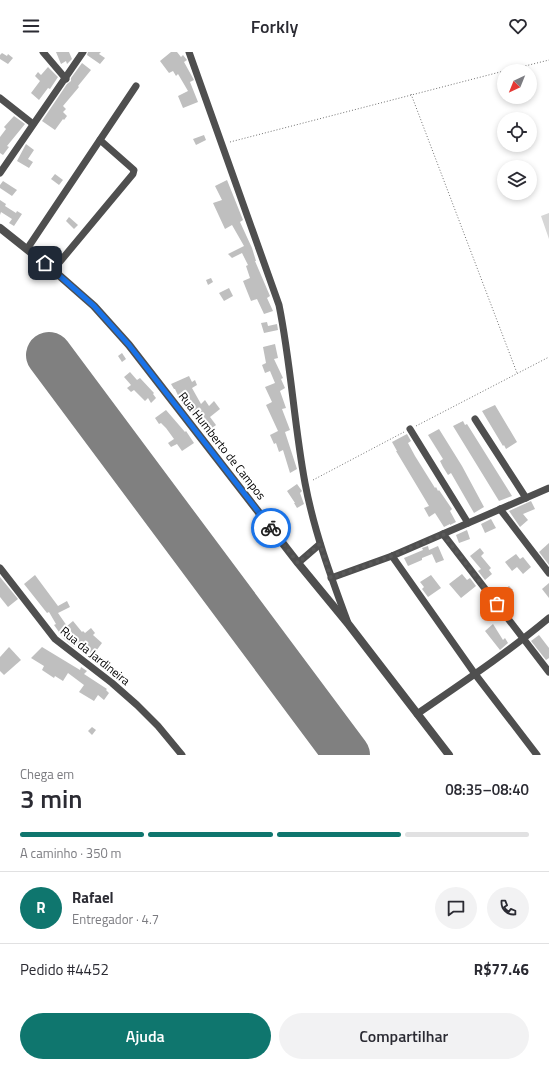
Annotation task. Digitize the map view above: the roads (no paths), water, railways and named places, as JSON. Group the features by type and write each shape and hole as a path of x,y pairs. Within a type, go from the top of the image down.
{"street":[{"path":"43,52 66,79"},
{"path":"0,173 66,79 83,52"},
{"path":"189,52 279,305 286,340 305,484 320,544 349,625"},
{"path":"28,249 136,86"},
{"path":"0,98 33,124"},
{"path":"53,270 133,174 134,170 100,140"},
{"name":"Rua Humberto de Campos","path":"0,228 28,249 94,306 129,345 449,755"},
{"path":"475,419 526,498"},
{"path":"410,429 468,523"},
{"path":"331,578 392,556 549,488"},
{"path":"500,509 549,573"},
{"path":"443,534 549,672"},
{"path":"298,563 320,544"},
{"path":"392,556 475,674 537,755"},
{"name":"Rua da Jardineira","path":"0,568 55,639 112,682 158,726 182,755"},
{"path":"416,714 524,639 549,618"}]}
